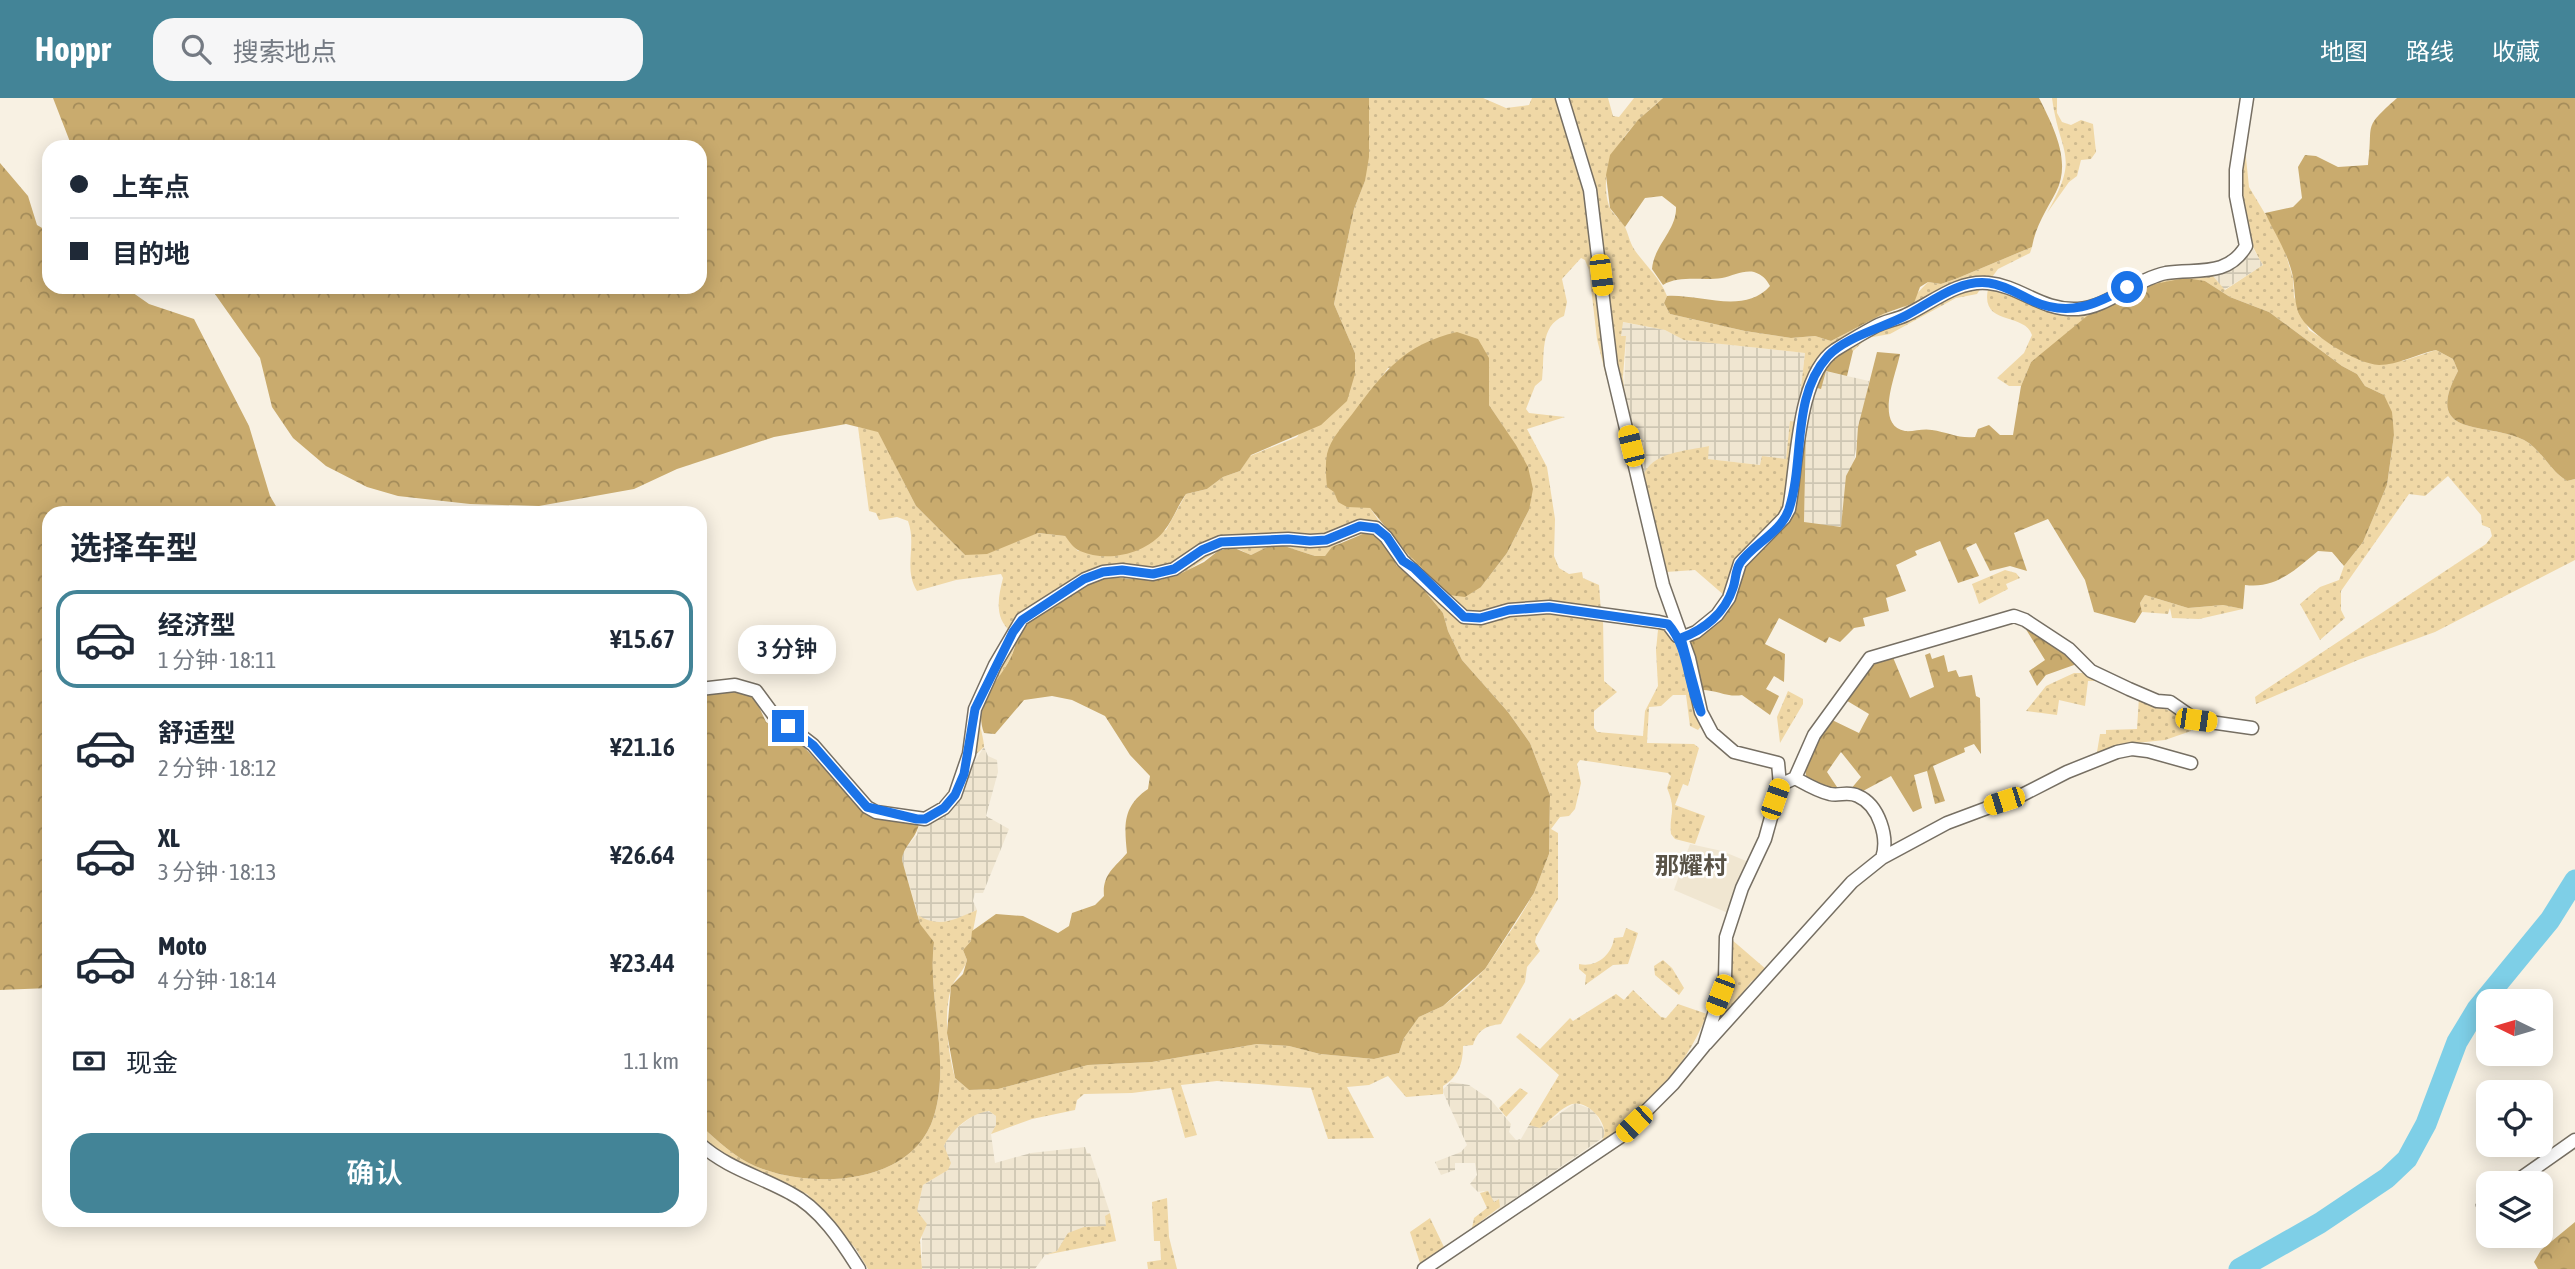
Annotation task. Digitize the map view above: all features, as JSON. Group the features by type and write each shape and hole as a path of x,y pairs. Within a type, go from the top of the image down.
{"street":[{"path":"1562,98 1590,190 1611,365 1664,584 1701,712"},
{"path":"1681,638 1696,632 1717,615 1729,598 1740,563 1784,518 1791,498 1808,397 1820,368 1836,349 1875,326 1908,314 1947,292 1972,284 1991,283 2055,309 2082,309 2145,279 2176,272 2214,271 2241,254 2246,247 2236,196 2236,170 2246,98"},
{"path":"707,688 735,685 756,691 773,714 813,745 867,807 876,812 925,819 944,808 955,795 968,754 975,709 995,665 1022,620 1084,579 1103,572 1122,570 1153,574 1174,569 1202,550 1221,542 1326,540 1360,526 1376,528 1387,537 1403,561 1414,568 1464,617 1480,618 1509,610 1549,607 1668,624 1676,633 1701,712 1712,733 1734,752 1778,763 1780,785 1765,839 1742,888 1726,937 1725,979 1704,1046"},
{"path":"1780,785 1795,778 1814,736 1870,658 2014,616 2025,620 2069,649 2091,671 2129,689 2157,701 2170,702 2196,720 2252,728"},
{"path":"1424,1269 1620,1137 1673,1084 1852,882 1882,858 1947,823 2022,795 2067,772 2117,752 2132,749 2148,751 2191,763"},
{"path":"1795,778 1821,791 1850,793 1864,799 1884,831 1886,840 1882,858"},
{"path":"2531,1171 2575,1140"},
{"path":"707,1149 745,1174 800,1199 829,1227 859,1269"}],"shaded area":[{"path":"1369,98 1483,98 1506,108 1529,105 1532,98 1557,98 1583,184 1601,337 1610,380 1606,376 1597,339 1589,270 1585,260 1581,258 1562,279 1567,302 1564,316 1550,327 1547,334 1542,380 1535,386 1526,409 1529,413 1565,417 1527,429 1547,467 1555,519 1554,556 1559,568 1569,574 1582,572 1583,578 1599,585 1601,612 1465,615 1377,525 1326,537 1222,539 1186,561 1153,571 1102,570 1011,632 1000,614 1001,574 956,580 917,591 911,574 908,521 897,517 879,520 876,513 869,511 858,427 878,431 916,506 965,555 1038,533 1065,536 1078,551 1166,530 1186,494 1207,489 1223,477 1240,471 1250,456 1297,437 1355,353 1334,304 1354,209 1365,181","holes":["1388,368 1489,383 1489,405 1503,426 1529,510 1507,553 1481,587 1423,567 1370,508 1338,502 1328,452"]},
{"path":"1567,98 1608,98 1613,116 1619,117 1634,98 1663,98 1639,120 1619,145 1611,159 1606,189 1610,209 1625,227 1634,249 1664,290 1667,296 1664,303 1670,314 1745,331 1791,338 1815,336 1831,341 1883,314 1901,310 1928,282 1941,284 2032,247 2030,253 1998,269 1990,280 1930,298 1819,366 1787,508 1725,596 1695,570 1666,572 1643,477 1653,462 1661,458 1680,451 1709,446 1708,459 1760,465 1762,456 1786,459 1790,421 1797,422 1805,353 1684,340 1665,330 1623,322 1621,336 1626,336 1623,377 1626,404 1618,372 1600,217 1587,154"},
{"path":"2052,98 2057,98 2057,113 2062,122 2071,125 2081,120 2093,124 2096,152 2091,159 2081,160 2077,176 2069,182 2047,213 2057,194 2066,166"},
{"path":"2245,148 2249,187 2282,242 2293,278 2294,297 2309,330 2344,352 2403,361 2436,350 2453,359 2458,371 2449,393 2448,408 2453,418 2464,424 2524,440 2567,481 2575,479 2575,560 2435,632 2358,660 2256,704 2255,697 2262,692 2486,544 2492,536 2490,528 2482,525 2481,515 2448,476 2425,496 2409,494 2341,591 2341,610 2345,618 2320,640 2300,604 2320,587 2339,580 2344,566 2363,542 2387,485 2394,435 2384,395 2365,386 2357,374 2269,312 2230,297 2205,281 2116,302 2031,362 2021,386 2009,386 1997,378 2024,353 2032,335 2020,323 1995,313 1987,299 1989,285 2069,312 2174,274 2212,275 2225,290 2263,265 2249,236 2242,208"},
{"path":"2251,245 2263,265 2224,290 2212,275"},
{"path":"1983,285 1977,294 1956,298 1890,334 1867,338 1853,351 1849,345 1932,302"},
{"path":"1622,322 1665,330 1685,340 1805,353 1797,422 1790,422 1786,459 1761,465 1707,459 1709,446 1643,477 1624,393 1626,337 1621,336"},
{"path":"1825,371 1869,381 1841,527 1804,523 1806,426 1814,387"},
{"path":"1359,529 1375,530 1385,538 1401,563 1463,620 1481,621 1526,610 1603,617 1604,681 1617,692 1594,711 1594,728 1597,732 1643,736 1645,711 1658,686 1656,650 1658,630 1662,626 1682,659 1702,725 1698,730 1690,726 1686,695 1673,695 1661,706 1649,707 1647,743 1694,744 1699,748 1688,786 1683,784 1675,805 1705,816 1695,844 1675,839 1671,834 1672,807 1667,788 1671,776 1668,773 1580,760 1577,764 1581,783 1575,809 1569,816 1560,817 1551,829 1558,833 1558,899 1536,937 1535,942 1540,951 1527,967 1525,982 1501,1024 1483,1030 1473,1045 1463,1046 1459,1069 1443,1086 1443,1094 1406,1097 1388,1076 1369,1085 1347,1087 1374,1138 1328,1139 1311,1088 1217,1081 1181,1085 1197,1135 1185,1138 1171,1088 1132,1093 1084,1094 1077,1100 1075,1110 1032,1119 991,1134 996,1125 996,1116 989,1111 982,1112 962,1123 951,1134 944,1146 951,1163 948,1170 923,1185 917,1211 927,1224 920,1240 922,1269 868,1269 856,1249 807,1194 758,1175 707,1147 707,1131 726,1148 755,1166 778,1174 831,1179 858,1176 883,1169 905,1157 923,1139 934,1116 939,1095 940,1051 933,985 934,942 920,925 918,915 940,922 977,910 971,941 963,950 967,960 952,985 947,1022 955,1078 969,1090 998,1089 1088,1065 1152,1062 1257,1044 1374,1059 1399,1053 1404,1038 1419,1017 1443,1006 1467,987 1485,969 1534,893 1549,854 1550,795 1530,743 1508,712 1462,660 1448,631 1443,613 1415,579 1396,565 1388,545 1378,534 1349,538 1325,556 1315,556 1276,543 1326,542"},
{"path":"1274,543 1251,555 1233,547 1225,548 1181,574 1166,579 1097,579 1045,612 1016,635 1012,655 980,715 984,747 969,761 977,711 1015,633 1023,622 1086,581 1103,574 1152,576 1174,572 1203,552 1221,545"},
{"path":"2005,570 2016,573 2020,578 2006,584 2008,589 1979,604 1972,584"},
{"path":"2145,595 2188,608 2223,605 2243,609 2199,619 2172,618 2170,608 2168,614 2142,612 2140,603"},
{"path":"2074,673 2087,673 2106,681 2088,681 2085,706 2059,700 2057,715 2026,711 2046,686"},
{"path":"1788,691 1803,699 1803,704 1780,743 1777,717"},
{"path":"2139,697 2174,713 2190,724 2191,731 2165,740 2136,743 2101,754 2097,752 2100,734 2106,734 2106,730 2137,729"},
{"path":"984,747 988,756 997,760 998,772 986,816 1009,829 983,893 975,893 973,901 977,910 952,921 929,923 918,915 902,860 903,851 917,835 919,824 939,817"},
{"path":"1690,844 1722,851 1751,863 1728,913 1674,890"},
{"path":"1626,928 1638,933 1628,964 1613,965 1585,985 1586,975 1579,969 1579,964 1591,964 1602,959 1610,950 1614,938 1623,937"},
{"path":"1731,939 1767,970 1751,982 1718,1024 1717,1011"},
{"path":"1663,960 1672,968 1684,988 1679,995 1655,975 1654,966"},
{"path":"1633,990 1661,1017 1666,1018 1678,1004 1707,1014 1687,1054 1657,1094 1622,1128 1584,1154 1601,1142 1604,1134 1597,1115 1585,1106 1572,1104 1540,1128 1529,1125 1559,1075 1516,1037 1520,1033 1540,1049 1570,1018 1573,1021 1616,994 1624,1000"},
{"path":"1451,1082 1469,1085 1491,1100 1511,1124 1509,1132 1516,1140 1521,1139 1529,1125 1549,1121 1575,1103 1594,1110 1604,1130 1604,1137 1498,1210 1498,1200 1494,1202 1484,1191 1478,1192 1470,1184 1477,1175 1475,1163 1455,1163 1455,1170 1441,1175 1435,1162 1461,1152 1467,1145 1442,1090"},
{"path":"1520,1088 1528,1093 1506,1117 1499,1108"},
{"path":"989,1111 996,1116 996,1125 991,1134 995,1163 1031,1153 1085,1147 1087,1153 1090,1153 1110,1213 1105,1217 1106,1226 1068,1233 1064,1244 1057,1251 1045,1255 1035,1269 922,1269 922,1231 917,1211 923,1185 948,1170 944,1146 949,1134 978,1112"},
{"path":"1488,1191 1494,1202 1499,1199 1500,1207 1472,1228 1474,1218 1487,1208 1480,1193"},
{"path":"1167,1198 1169,1237 1177,1269 1148,1269 1147,1262 1161,1260 1160,1241 1154,1241 1152,1202"},
{"path":"1110,1213 1116,1241 1045,1255 1057,1251 1068,1233 1084,1227 1106,1226 1105,1216"},
{"path":"1430,1218 1444,1247 1420,1263 1410,1232"}],"green space":[{"path":"53,98 1369,98 1369,157 1365,181 1354,209 1334,304 1355,353 1355,374 1347,401 1321,425 1251,455 1240,471 1223,477 1207,489 1186,494 1167,527 1156,539 1137,551 1114,556 1091,555 1076,549 1065,536 1038,533 987,554 965,555 916,506 878,432 846,424 774,437 677,469 634,489 539,506 470,504 398,496 367,487 326,466 293,438 272,407 260,358 215,294 707,294 707,140 69,140"},
{"path":"1663,98 2039,98 2059,144 2062,168 2060,180 2032,247 1941,284 1928,282 1920,287 1914,303 1883,314 1831,341 1815,336 1791,338 1745,331 1670,314 1664,303 1667,296 1722,301 1748,300 1760,295 1770,286 1760,274 1746,272 1715,279 1684,279 1663,285 1652,269 1657,252 1673,223 1676,207 1662,196 1645,198 1625,227 1610,208 1606,175 1610,155 1638,120"},
{"path":"2397,98 2575,98 2575,479 2567,481 2524,440 2464,424 2453,418 2448,408 2449,393 2458,371 2453,359 2436,350 2393,363 2370,363 2346,354 2322,339 2299,314 2291,268 2265,213 2293,207 2302,198 2298,167 2305,155 2316,156 2338,167 2368,165 2371,127 2378,116"},
{"path":"0,163 28,196 37,225 42,228 42,294 135,294 149,304 194,319 249,426 270,496 276,506 42,506 42,988 0,990"},
{"path":"2185,278 2205,281 2230,297 2269,312 2357,374 2365,386 2384,395 2392,412 2394,435 2387,485 2363,542 2344,566 2332,552 2318,551 2276,581 2245,585 2243,609 2223,605 2188,608 2145,595 2140,603 2142,612 2135,623 2094,612 2085,580 2048,519 2014,533 2027,571 2010,566 1990,571 1976,543 1966,548 1979,576 1958,583 1940,541 1915,551 1917,555 1896,565 1906,591 1886,598 1889,611 1863,618 1865,626 1854,628 1840,642 1829,637 1826,643 1779,618 1765,644 1785,654 1784,682 1774,676 1766,689 1779,696 1770,715 1742,695 1700,690 1686,640 1719,616 1739,570 1785,521 1806,426 1804,522 1841,527 1846,476 1856,457 1858,427 1877,352 1900,354 1889,398 1891,419 1896,427 1905,431 1929,430 1975,437 1978,429 1989,425 2000,435 2013,435 2021,386 2031,362 2087,316 2116,302 2134,288"},
{"path":"1457,332 1478,339 1489,358 1489,405 1528,467 1533,489 1529,510 1507,553 1481,587 1465,597 1449,595 1406,552 1370,508 1347,507 1338,502 1334,492 1327,487 1326,470 1327,454 1334,438 1386,372 1422,344"},
{"path":"1849,345 1853,351 1847,376 1826,371 1821,389 1814,387 1829,358"},
{"path":"1365,533 1378,534 1393,555 1396,565 1415,579 1443,613 1448,631 1462,660 1508,712 1530,743 1550,795 1549,854 1534,893 1485,969 1443,1006 1419,1017 1404,1038 1399,1053 1374,1059 1257,1044 1152,1062 1088,1065 998,1089 969,1090 955,1078 947,1033 951,986 963,974 967,960 963,950 971,941 972,931 996,914 1023,916 1058,933 1069,926 1072,913 1095,905 1104,896 1105,883 1110,872 1127,853 1127,816 1134,802 1148,789 1150,776 1130,755 1105,716 1072,700 1052,696 1024,700 995,734 984,733 981,718 983,705 1009,660 1016,635 1025,625 1101,577 1159,580 1176,576 1204,562 1218,551 1232,547 1251,555 1275,543 1315,556 1325,556 1332,547"},
{"path":"2022,623 2077,661 2074,665 2046,675 2037,686 2029,671 2045,660"},
{"path":"1930,653 1932,659 1944,655 1948,672 1956,670 1959,677 1972,675 1976,696 1980,698 1981,754 1974,744 1964,748 1965,752 1933,766 1945,801 1935,804 1927,771 1914,775 1922,808 1913,812 1891,776 1863,791 1850,790 1861,777 1841,752 1827,772 1839,790 1832,792 1807,779 1808,755 1830,719 1859,733 1869,714 1844,699 1870,664 1892,655 1910,698 1934,687 1925,655"},
{"path":"707,691 745,691 755,698 766,722 801,744 858,804 919,824 902,860 920,924 934,942 933,985 940,1051 939,1095 934,1116 923,1139 905,1157 883,1169 858,1176 831,1179 778,1174 740,1158 707,1131"},
{"path":"2575,1222 2575,1269 2538,1269 2534,1262 2543,1248 2553,1248 2553,1240"}],"waterway":[{"path":"2239,1269 2320,1223 2387,1178 2407,1159 2426,1124 2457,1042 2477,1009 2550,920 2575,880"}],"district":[{"name":"那耀村","path":"1691,865"}],"route":[{"path":"788,726 813,745 867,807 876,812 925,819 944,808 955,795 964,774 975,709 995,665 1022,620 1084,579 1103,572 1122,570 1153,574 1187,563 1202,550 1221,542 1326,540 1360,526 1376,528 1387,537 1403,561 1414,568 1450,607 1464,617 1480,618 1509,610 1549,607 1668,624 1676,633 1685,656 1701,712 1689,658 1681,638 1696,632 1717,615 1734,587 1740,563 1762,543 1789,509 1804,409 1812,382 1828,356 1875,326 1908,314 1947,292 1972,284 1991,283 2055,309 2082,309 2127,287"}]}
